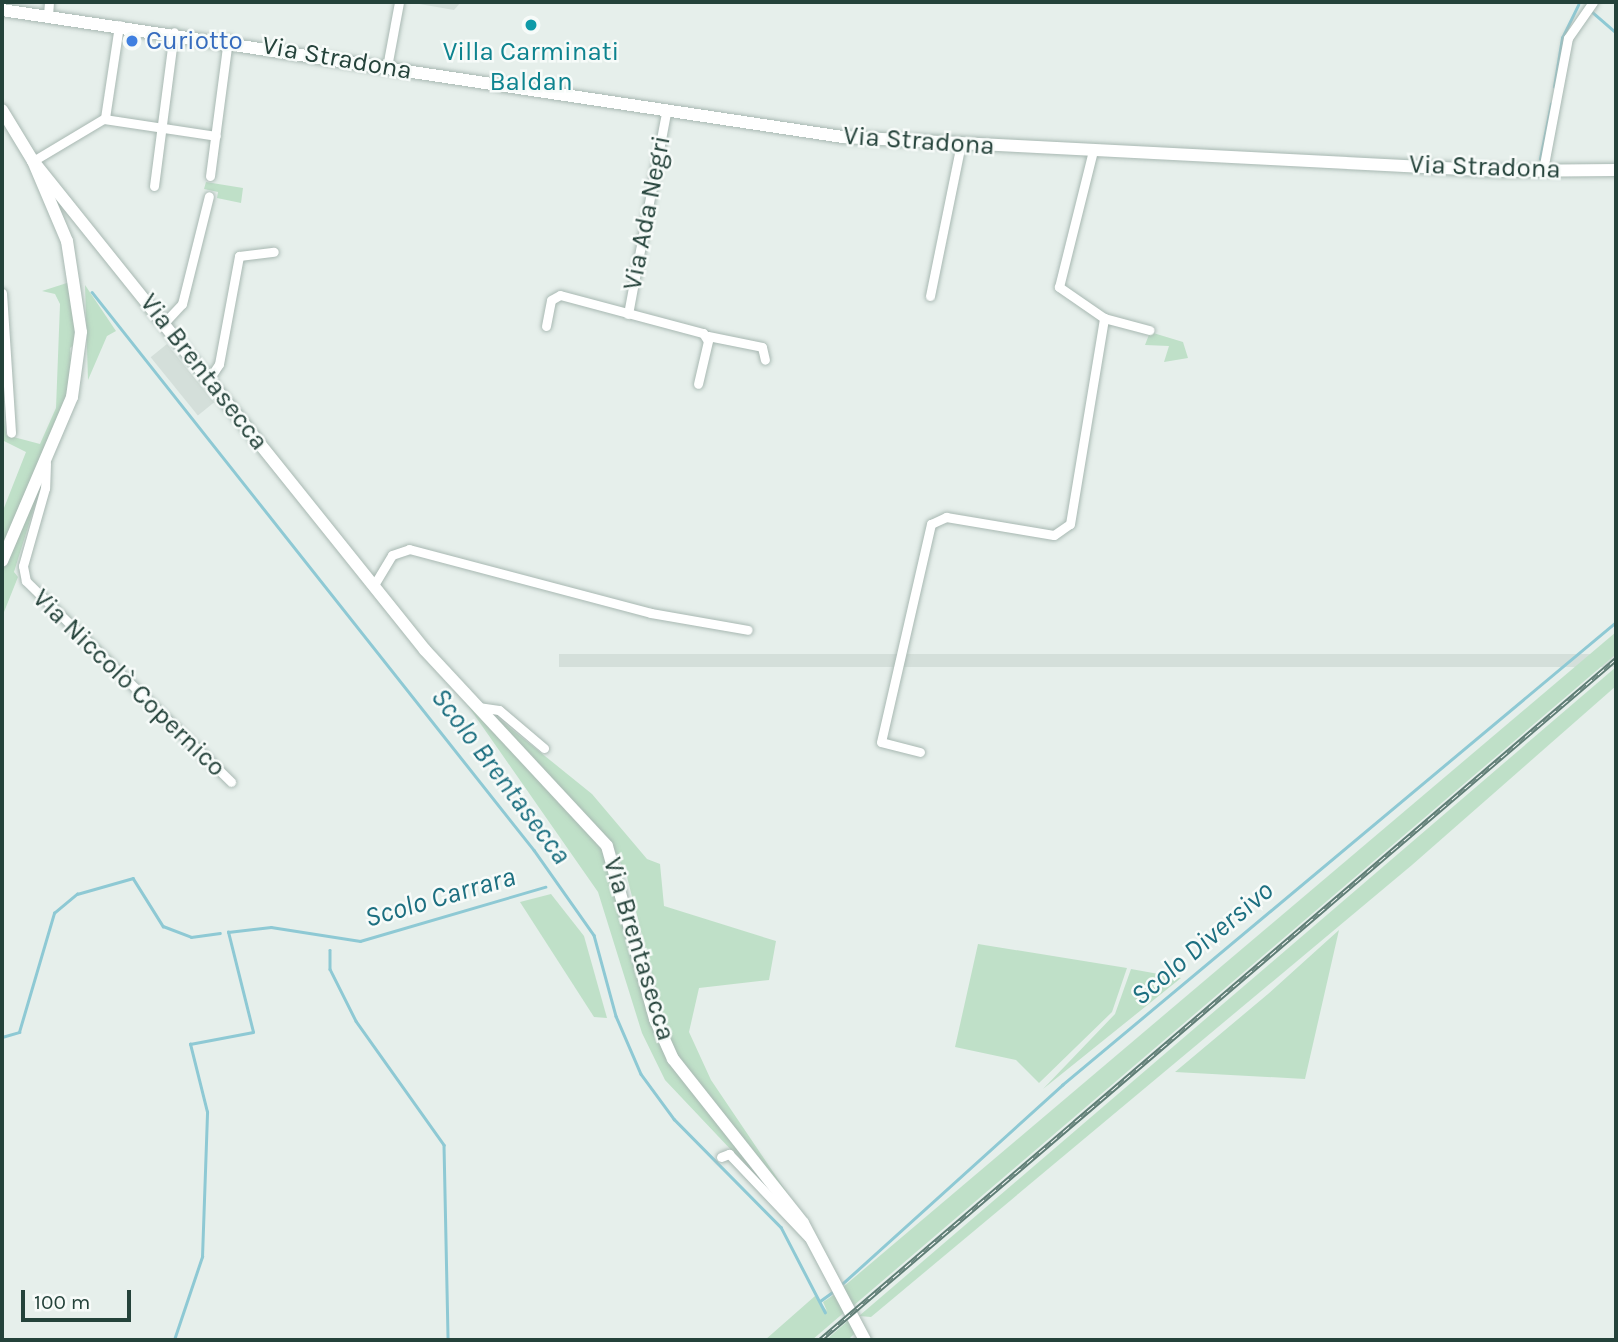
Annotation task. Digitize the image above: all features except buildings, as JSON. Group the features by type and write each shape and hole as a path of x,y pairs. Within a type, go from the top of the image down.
{"main road":[{"name":"Via Stradona","path":"2,10 228,39 666,113 823,135 1093,151 1543,170 1616,170"},
{"path":"2,110 33,161 67,241 81,313 77,377 46,463 2,561"},
{"name":"Via Brentasecca","path":"33,161 374,585 478,707 601,837 615,860 652,1008 681,1073 813,1239 865,1340"}],"street":[{"path":"48,16 49,2"},
{"path":"387,67 400,2"},
{"path":"1543,170 1568,38 1590,5"},
{"path":"104,119 119,25"},
{"path":"154,186 174,32"},
{"name":"Via Stradona","path":"210,176 228,39"},
{"name":"Via Ada Negri","path":"628,314 666,113"},
{"path":"33,161 104,119 216,136"},
{"path":"930,296 961,144"},
{"path":"1093,151 1059,286 1104,318 1149,330"},
{"path":"165,322 182,304 209,196"},
{"path":"209,379 219,364 239,256 274,252"},
{"path":"2,293 2,365 11,433"},
{"name":"Via Ada Negri","path":"546,326 555,296 708,336 762,347 765,360"},
{"path":"920,752 882,745 892,677 936,520 1054,535 1068,530 1104,318"},
{"path":"698,384 708,336"},
{"name":"Via Niccolò Copernico","path":"46,463 45,488 23,566 26,581 231,782"},
{"path":"374,585 392,555 409,549 651,612 748,630"},
{"path":"478,707 499,710 544,748"},
{"path":"721,1157 729,1154 813,1239"}],"shaded area":[{"path":"408,2 461,2 454,10"},
{"path":"167,344 214,402 198,416 151,357"},
{"path":"559,654 1616,654 1616,667 559,667"}],"green space":[{"path":"206,182 243,188 241,203 217,198 218,192 204,189"},
{"path":"70,282 77,342 70,348 72,383 2,550 2,513 26,452 2,440 2,402 6,435 40,444 56,408 60,304 55,294 42,291"},
{"path":"85,285 116,331 107,336 88,380"},
{"path":"1150,332 1183,342 1188,358 1164,362 1169,346 1145,345"},
{"path":"45,472 14,572 18,577 2,617 2,571"},
{"path":"1616,632 1616,654 853,1306 843,1287"},
{"path":"1616,667 1616,686 1412,865 871,1317 859,1316"},
{"path":"457,690 612,859 673,1068 787,1209 665,1080 642,1033 598,892"},
{"path":"488,710 592,794 647,859 660,864 664,906 776,941 769,980 699,988 689,1032 711,1080 798,1209 686,1074 669,1040 627,877 614,849"},
{"path":"551,894 584,936 607,1018 594,1017 520,902"},
{"path":"1339,930 1305,1079 1175,1072 1268,994"},
{"path":"978,944 1127,968 1112,1012 1039,1083 1016,1060 955,1047"},
{"path":"1131,969 1181,978 1043,1089 1115,1014"},
{"path":"838,1292 847,1310 812,1340 765,1340 815,1296 827,1311 823,1302"},
{"path":"851,1318 857,1331 848,1340 826,1340"}],"waterway":[{"path":"1554,87 1562,38 1578,5"},
{"path":"1590,10 1616,33"},
{"path":"1540,159 1551,104"},
{"name":"Scolo Brentasecca","path":"92,292 534,850 594,935 616,1016 641,1074 674,1119 781,1227 825,1312"},
{"name":"Scolo Diversivo","path":"842,1284 1062,1085 1616,622"},
{"path":"2,1037 19,1032 54,913 77,894 133,878 163,926 191,937 220,933"},
{"name":"Scolo Carrara","path":"174,1340 202,1257 207,1112 190,1044 253,1032 228,932 271,927 360,941 545,887"},
{"path":"330,950 330,969 356,1021 444,1145 448,1340"},
{"name":"Scolo Diversivo","path":"820,1301 834,1291"}],"railway":[{"path":"820,1340 1616,659"}],"place":[{"name":"Villa Carminati Baldan","path":"531,25"},
{"name":"Curiotto","path":"132,41"}]}
